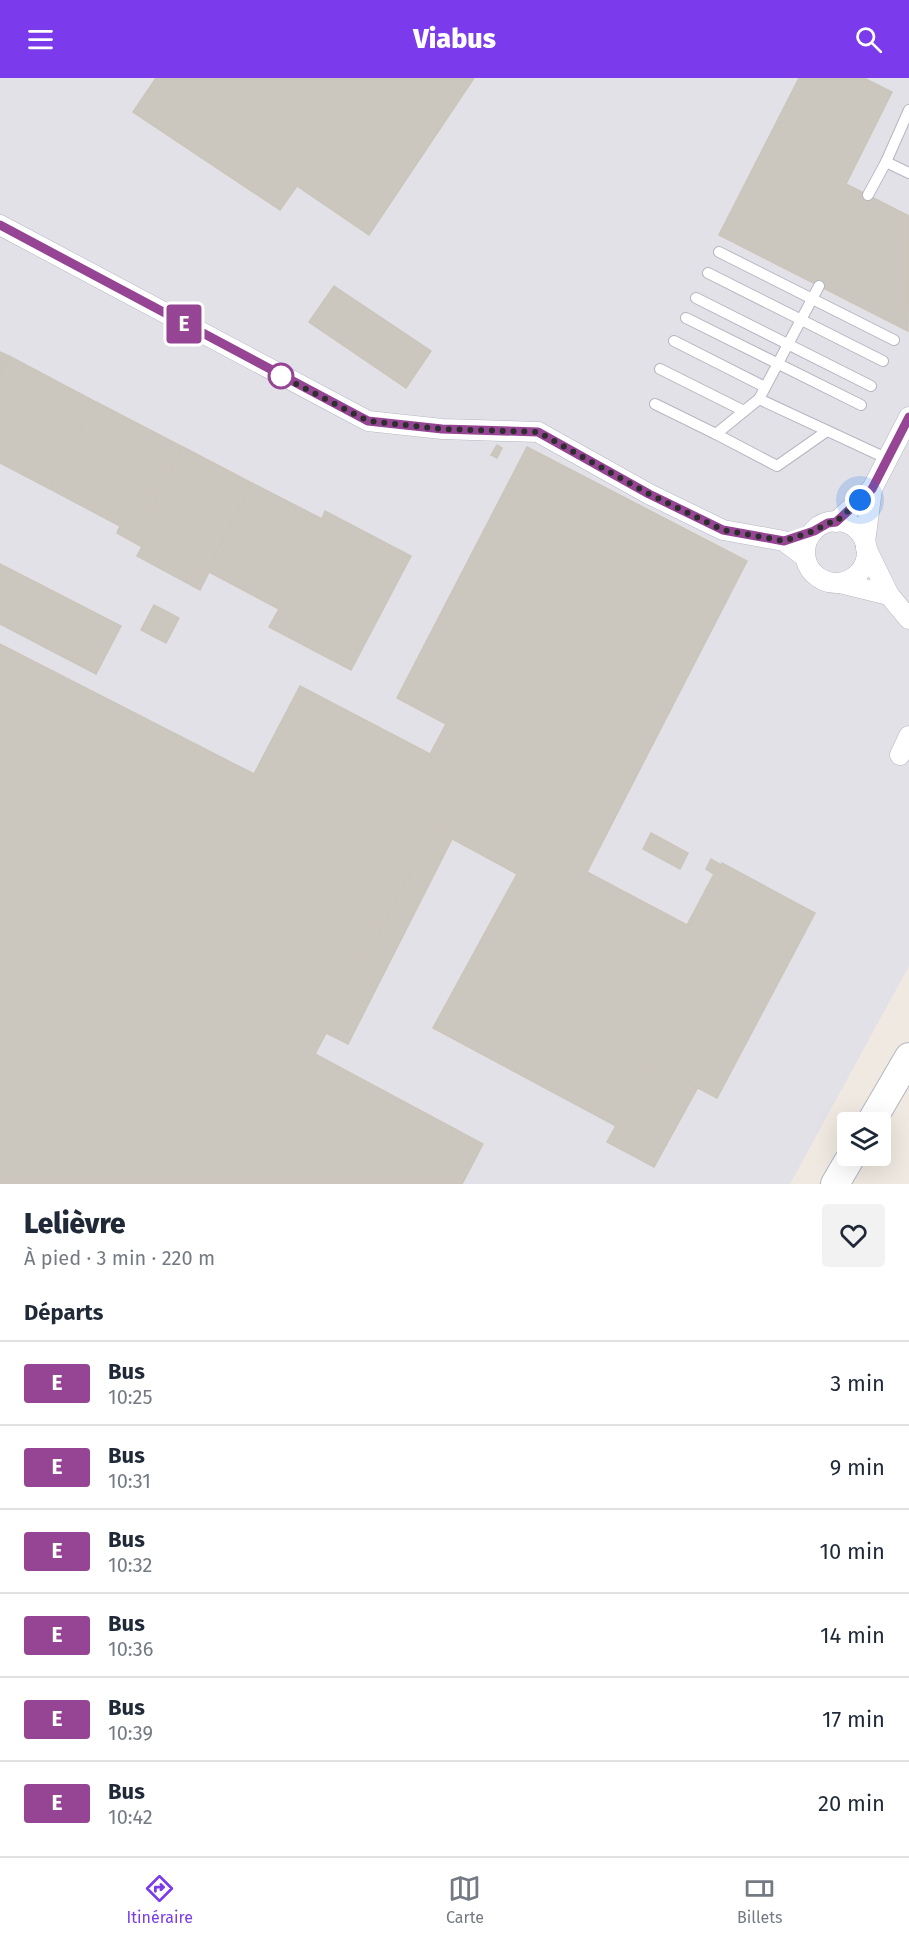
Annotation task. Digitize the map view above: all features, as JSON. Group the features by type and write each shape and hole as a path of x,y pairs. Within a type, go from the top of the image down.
{"main road":[{"path":"877,1112 909,1057"},
{"path":"835,1184 846,1166"}],"street":[{"path":"0,225 368,421 442,429 538,432 649,494 723,530 784,541 805,556 813,574 821,580 889,595"},
{"path":"836,522 872,489 909,417"},
{"path":"840,583 849,580 863,567 866,557 872,489"},
{"path":"784,541 814,531 828,523 851,525 862,536 889,595 909,619"},
{"path":"805,556 808,539 814,531"},
{"path":"900,755 909,736"}],"lane":[{"path":"868,195 909,112"},
{"path":"885,162 909,173"},
{"path":"719,252 894,340"},
{"path":"708,273 883,361"},
{"path":"716,434 759,399 819,286"},
{"path":"696,298 871,386"},
{"path":"686,318 861,405"},
{"path":"674,341 765,387"},
{"path":"660,369 744,411"},
{"path":"759,399 888,459"},
{"path":"655,404 777,466 827,432"}],"shaded area":[{"path":"0,78 909,78 909,966 790,1184 0,1184"}],"building":[{"path":"156,78 474,78 369,235 297,186 280,210 133,112"},
{"path":"799,78 864,78 892,92 846,184 909,216 908,331 719,235"},
{"path":"334,286 431,351 406,388 309,322"},
{"path":"0,352 9,356 0,374"},
{"path":"9,356 96,402 50,489 0,463 0,374"},
{"path":"96,402 183,447 136,537 145,541 142,547 117,533 120,526 50,489"},
{"path":"497,445 502,448 497,458 491,455"},
{"path":"183,447 252,483 207,571 209,572 200,590 137,556 145,541 136,537"},
{"path":"527,447 747,561 587,872 687,925 714,874 706,869 711,859 815,913 717,1098 651,1063 616,1126 433,1028 517,874 434,829 315,1054 483,1144 462,1184 0,1184 0,644 254,774 300,686 430,754 446,724 397,698"},
{"path":"252,483 322,519 325,511 411,556 351,670 269,627 279,609 207,571"},
{"path":"0,564 121,626 96,674 0,624"},
{"path":"154,605 179,618 166,643 141,630"},
{"path":"434,829 452,839 348,1044 326,1033"},
{"path":"651,833 688,853 680,869 643,849"},
{"path":"651,1063 698,1087 654,1167 607,1142"}],"bus line":[{"name":"E","path":"0,225 368,421 442,429 538,432 649,494 723,530 784,541 814,531 828,523 836,522 872,489 909,417"}],"route":[{"path":"281,376 279,375 368,421 442,429 538,432 649,494 723,530 784,541 814,531 828,523 836,522 860,500"}]}
